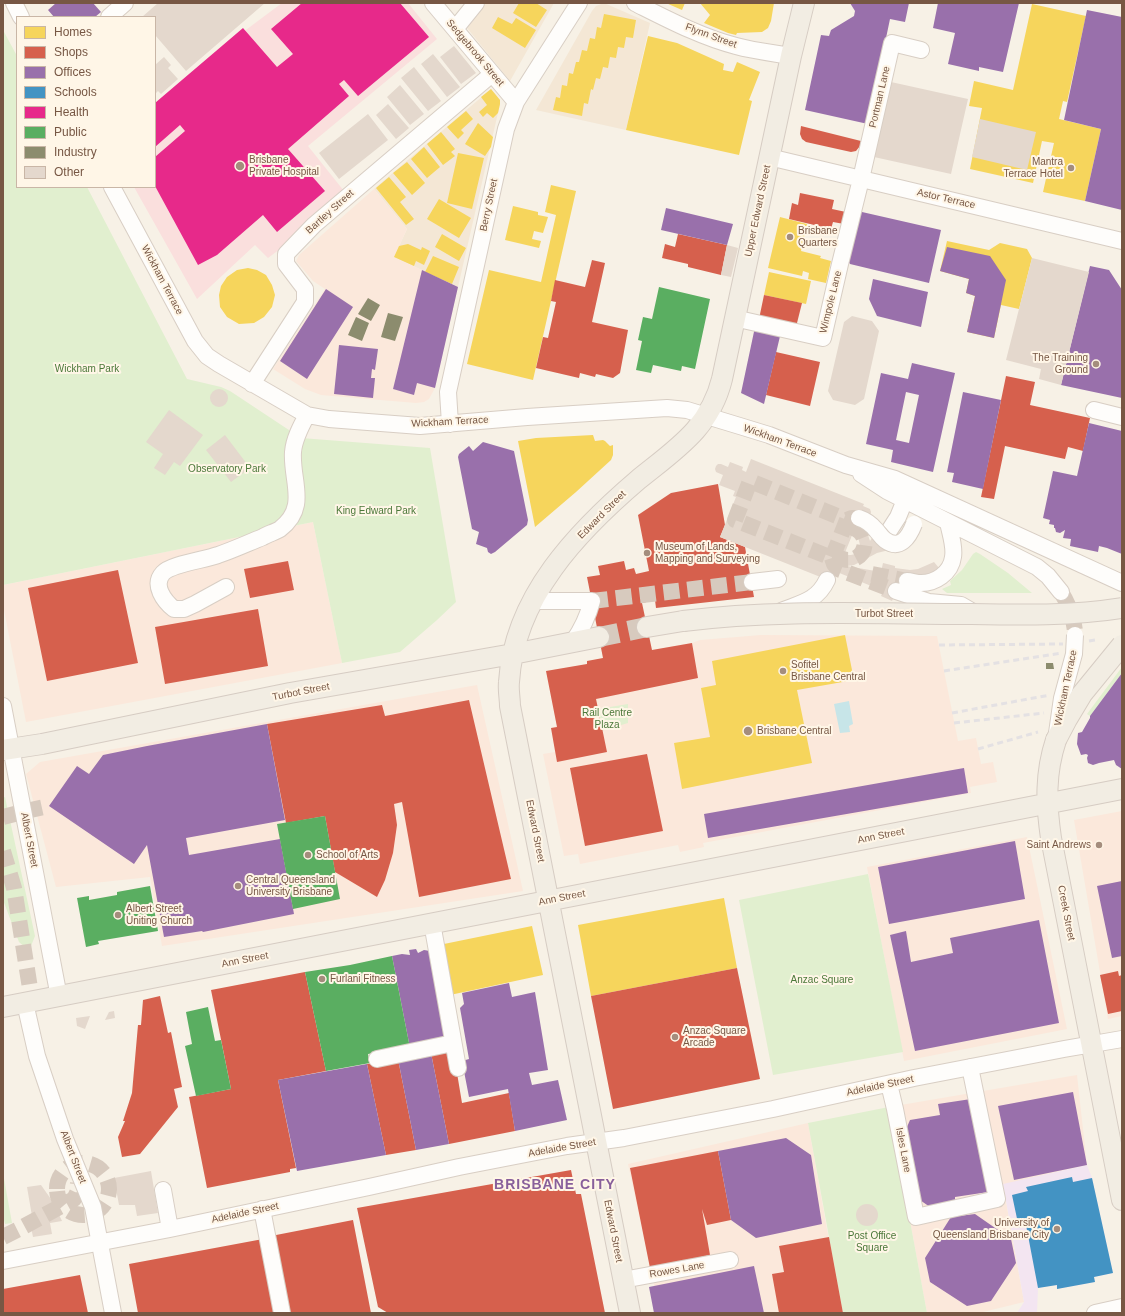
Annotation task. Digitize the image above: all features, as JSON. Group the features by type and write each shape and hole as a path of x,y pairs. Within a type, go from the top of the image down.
{"main road":[{"name":"Upper Edward Street","path":"706,416 719,390 791,56 804,3"},
{"name":"Edward Street","path":"630,1313 510,706 509,680 518,634 532,601 552,570 585,530 623,493 688,439 706,416"},
{"name":"Turbot Street","path":"647,627 725,616 776,613 1057,614 1122,608"},
{"name":"Turbot Street","path":"11,748 290,693 513,654 599,637"},
{"name":"Creek Street","path":"1122,644 1082,694 1056,740 1048,774 1047,804 1051,838 1122,1200"},
{"name":"Ann Street","path":"3,1007 1122,789"}],"street":[{"path":"14,3 20,16"},
{"path":"110,16 126,3"},
{"name":"Sedgebrook Street","path":"433,3 516,102"},
{"path":"455,28 476,3"},
{"name":"Berry Street","path":"450,424 448,392 506,129 516,102 579,3"},
{"name":"Flynn Street","path":"635,3 694,31 720,41 737,46 791,56"},
{"name":"Portman Lane","path":"861,179 892,43 921,50"},
{"name":"Bartley Street","path":"252,384 305,302 305,289 286,264 286,254 314,224 492,74"},
{"name":"Astor Terrace","path":"769,157 1122,241"},
{"name":"Wimpole Lane","path":"734,318 823,338 861,179"},
{"name":"Wickham Terrace","path":"113,188 195,341 208,356 252,384 307,415 329,419 420,426 526,417 667,408 681,409 769,435 846,465 895,479 1122,583"},
{"path":"1094,410 1122,417"},
{"path":"226,587 184,609 174,609 167,604 162,597 159,590 159,584 163,572 172,567 217,556 279,529 289,520 295,511 297,500 292,461 293,450 299,429 307,415"},
{"name":"Wickham Terrace","path":"846,465 887,491 1037,567 1048,576 1061,592"},
{"path":"887,534 898,517 905,500"},
{"path":"858,518 872,526 886,540 895,544 908,538 920,508"},
{"path":"948,522 953,548 953,557 946,572 935,581 901,586 919,600 961,605 978,614"},
{"path":"752,582 778,579"},
{"path":"776,613 812,598 823,588 827,580"},
{"path":"532,601 592,601 587,618 573,642"},
{"name":"Wickham Terrace","path":"1056,740 1062,698 1074,654 1075,636"},
{"name":"Albert Street","path":"3,706 59,997"},
{"path":"432,923 458,1068"},
{"name":"Albert Street","path":"25,1003 37,1056 65,1139 93,1207 113,1313"},
{"name":"Adelaide Street","path":"3,1261 170,1228 459,1167 567,1146 624,1138 773,1110 970,1067 1122,1039"},
{"path":"377,1059 453,1043"},
{"name":"Isles Lane","path":"889,1084 916,1217 997,1199 970,1067"},
{"path":"163,1190 170,1228"},
{"path":"262,1209 282,1313"},
{"name":"Rowes Lane","path":"623,1280 730,1260"},
{"path":"1095,1313 1122,1308"}],"shaded area":[{"name":"Brisbane Private Hospital","path":"282,3 408,3 437,39 308,146 344,191 288,243 268,258 255,245 197,299 135,188 156,188 156,102 207,59"},
{"path":"486,3 554,3 510,81 467,28"},
{"path":"604,3 650,23 626,130 536,110 592,11 596,6"},
{"path":"491,89 500,100 500,104 458,287 394,257 407,229 374,189"},
{"path":"374,189 407,229 394,257 458,287 435,388 429,399 424,402 416,403 321,395 305,389 273,369 325,289 313,281 296,261 299,255"},
{"path":"313,522 342,663 26,722 3,605 3,585"},
{"path":"761,635 937,636 958,741 976,738 981,764 993,762 997,782 970,787 971,793 703,843 704,847 680,852 678,845 580,864 578,854 564,856 543,754 555,752 551,728 557,726 546,671 587,664 587,661 692,643 700,640"},
{"path":"477,685 523,891 162,946 150,877 56,887 26,774 40,762"},
{"path":"1122,811 1122,1016 1108,1019 1074,820"},
{"path":"1027,837 1067,1029 904,1061 867,867"},
{"path":"1077,1075 1087,1165 1003,1185 1024,1302 979,1313 927,1313 889,1107"},
{"path":"808,1123 842,1313 660,1313 628,1164"},
{"name":"University of Queensland Brisbane City","path":"1087,1165 1092,1178 1113,1273 1094,1277 1095,1282 1057,1289 1056,1285 1038,1288 1037,1313 1017,1313 1024,1302 1003,1184"}],"green space":[{"path":"3,30 16,54 16,188 88,188 187,379 221,387 230,391 301,438 430,448 456,602 400,652 342,663 313,522 3,585"},
{"path":"976,552 1008,573 1032,593 947,593 942,589 951,585 950,581 962,570"},
{"path":"1122,667 1122,673 1090,716 1087,714"},
{"name":"Rail Centre Plaza","path":"628,704 628,723 594,733 598,709"},
{"path":"5,797 35,936 29,951 19,942 3,900 3,798"},
{"name":"Anzac Square","path":"868,874 903,1052 773,1075 739,900"},
{"name":"Post Office Square","path":"889,1107 927,1313 843,1313 808,1123"},
{"path":"3,1173 12,1223 5,1224 3,1216"}],"water":[{"path":"849,701 853,724 849,726 850,732 840,733 834,704"}],"building: Homes":[{"path":"519,3 536,3 547,10 536,27 513,13"},
{"path":"666,3 685,3 682,10"},
{"path":"700,3 774,3 771,21 768,28 762,32 737,33 736,35 704,23 710,15"},
{"path":"1032,4 1086,16 1067,102 1063,101 1059,119 1101,129 1085,201 1043,192 1054,143 1042,141 1033,183 970,169 982,108 969,106 974,81 1013,90"},
{"path":"604,14 636,20 633,38 626,37 624,48 618,47 616,58 610,57 608,68 603,67 600,79 596,78 593,90 591,89 588,104 584,103 582,116 553,110 556,97 560,98 562,85 567,86 569,73 573,74 576,62 579,62 582,50 587,51 590,38 595,39 597,27 601,28"},
{"path":"498,17 512,24 516,18 536,30 525,48 492,28"},
{"path":"648,36 677,43 724,64 723,70 733,72 737,62 760,72 749,100 752,101 739,155 626,130"},
{"path":"491,89 500,100 498,113 493,118 487,113 483,117 479,112 487,105 481,97"},
{"path":"466,111 473,119 461,130 464,133 458,139 447,127"},
{"path":"478,123 493,137 491,147 485,156 465,144"},
{"path":"441,132 455,149 451,152 455,156 443,165 427,144"},
{"path":"424,147 440,167 427,178 411,159"},
{"path":"458,153 484,158 472,209 447,203"},
{"path":"407,162 425,183 412,195 393,173"},
{"path":"389,177 406,197 400,202 414,219 406,225 376,188"},
{"path":"551,185 576,191 533,380 467,364 489,270 541,282 556,215 545,212"},
{"path":"439,199 471,218 459,238 427,219"},
{"path":"513,206 538,212 538,215 548,217 543,233 534,231 532,239 541,241 539,248 505,240"},
{"name":"Brisbane Quarters","path":"780,217 807,224 801,251 821,256 820,258 831,261 826,283 808,279 809,273 803,271 802,276 768,268"},
{"path":"442,234 466,248 459,261 435,247"},
{"path":"947,241 989,250 1000,243 1027,249 1032,258 1019,309 1001,305 994,338 967,332 975,296 966,293 969,279 940,271"},
{"path":"408,244 421,250 422,247 430,251 424,265 416,261 414,266 394,257 399,246"},
{"path":"433,256 459,267 452,284 425,272"},
{"path":"248,268 257,270 266,275 272,285 275,295 272,307 264,317 254,323 239,324 227,317 220,307 219,295 221,286 227,277 237,270"},
{"path":"769,272 811,281 806,304 764,295"},
{"path":"593,435 595,441 603,440 610,446 613,445 613,455 611,460 535,527 518,441 536,438"},
{"path":"845,635 854,680 797,690 812,763 682,789 674,743 710,737 701,688 716,685 712,661"},
{"path":"724,898 737,968 591,996 578,925"},
{"path":"532,926 543,975 450,995 439,945"}],"building: Shops":[{"path":"801,126 861,141 860,146 856,151 851,152 806,142 802,139 800,134"},
{"path":"800,193 834,200 832,209 846,212 844,224 833,222 831,229 789,219 792,203 798,205"},
{"path":"678,234 727,245 721,275 688,267 688,264 662,258 665,244 675,247"},
{"path":"592,260 605,263 592,322 628,330 620,373 613,378 596,374 595,377 580,373 579,378 536,368 543,337 548,338 556,302 551,301 555,280 585,287"},
{"path":"764,295 802,303 796,327 759,319"},
{"path":"776,352 820,362 810,406 766,395"},
{"path":"1006,376 1035,382 1030,405 1090,418 1083,451 1068,447 1065,459 1005,446 994,499 981,497"},
{"path":"718,484 725,525 720,537 745,547 754,597 656,608 655,600 642,603 652,650 692,643 698,678 596,699 607,752 557,762 551,728 557,727 546,671 587,664 587,661 603,658 587,577 600,575 598,566 624,561 626,570 634,568 636,574 649,571 638,515 671,493"},
{"path":"288,561 294,590 250,598 244,569"},
{"path":"118,570 138,663 47,681 28,588"},
{"path":"258,609 268,666 165,684 155,627"},
{"path":"469,700 511,879 419,897 402,802 394,804 397,825 393,853 385,880 377,897 335,872 325,816 286,823 267,724 382,705 385,716"},
{"path":"647,754 663,831 585,846 570,768"},
{"name":"Anzac Square Arcade","path":"737,968 760,1079 613,1109 591,996"},
{"path":"1118,971 1119,976 1122,975 1122,1011 1108,1014 1100,975"},
{"path":"305,972 326,1071 278,1080 296,1168 290,1169 290,1172 207,1188 189,1097 231,1089 211,990"},
{"path":"160,996 168,1033 171,1032 182,1087 174,1089 178,1107 140,1154 122,1157 118,1137 125,1121 123,1121 132,1093 138,1025 141,1025 143,1000"},
{"path":"453,1049 462,1103 509,1093 515,1131 449,1144 431,1053"},
{"path":"398,1059 416,1150 386,1155 367,1064"},
{"path":"718,1151 731,1220 707,1225 702,1209 710,1255 650,1268 630,1168"},
{"path":"571,1170 576,1194 581,1194 605,1313 388,1313 378,1307 357,1208"},
{"path":"353,1220 371,1313 287,1313 271,1236"},
{"path":"829,1237 843,1313 779,1313 772,1274 784,1272 779,1246"},
{"path":"263,1239 278,1313 138,1313 129,1264"},
{"path":"80,1275 88,1313 3,1313 3,1289"}],"building: Offices":[{"path":"56,3 93,3 101,12 96,16 53,16 48,10"},
{"path":"850,3 909,3 905,22 890,19 868,124 805,110 821,35 829,36 831,30 854,16 855,11"},
{"path":"938,3 1019,3 1003,72 979,67 979,71 948,64 955,33 933,28"},
{"path":"1087,10 1122,17 1122,210 1085,201 1101,129 1064,120"},
{"path":"666,208 733,224 727,245 661,230"},
{"path":"862,212 941,230 929,283 850,264 848,261 858,214"},
{"path":"947,247 990,256 1006,280 994,338 967,332 975,296 966,293 969,279 940,271"},
{"path":"1090,266 1109,270 1122,290 1122,398 1061,385"},
{"path":"422,270 458,287 435,388 417,383 414,395 393,389"},
{"path":"873,279 928,292 921,327 877,316 869,299"},
{"path":"326,289 353,307 307,379 280,361"},
{"path":"755,327 781,332 764,404 741,393"},
{"path":"339,345 378,349 375,370 372,369 371,378 375,378 373,398 334,394"},
{"path":"912,363 955,373 933,472 891,462 893,450 866,444 881,373 908,379","holes":["906,392 919,395 909,443 896,440"]},
{"path":"963,392 1001,400 983,489 952,482 954,473 947,472"},
{"path":"1089,423 1122,431 1122,554 1099,546 1098,552 1070,546 1071,539 1063,538 1065,530 1060,533 1056,532 1054,525 1049,524 1050,520 1043,518 1053,471 1077,476"},
{"path":"483,442 514,451 528,520 527,525 491,554 488,552 487,548 476,544 479,532 472,529 458,457 459,454 469,446 473,451"},
{"path":"1122,673 1122,769 1116,765 1114,760 1093,765 1088,763 1088,755 1081,755 1077,744 1078,733 1082,732 1090,716"},
{"path":"267,724 285,820 186,838 189,855 280,839 294,914 203,932 164,937 147,845 134,864 49,806 77,766 89,774 103,755"},
{"path":"964,768 968,793 708,838 704,814"},
{"path":"1015,841 1025,899 889,924 878,867"},
{"path":"1122,881 1122,956 1112,958 1097,886"},
{"path":"1039,920 1059,1023 915,1051 890,935 906,931 911,962 953,953 950,938"},
{"path":"416,949 418,953 424,950 430,951 450,1040 410,1048 392,956 402,954 410,955 409,950"},
{"path":"509,983 512,997 535,992 548,1070 529,1073 532,1085 558,1080 567,1120 515,1131 508,1089 469,1097 462,1061 469,1059 460,1008 464,1004 462,993"},
{"path":"431,1053 449,1144 416,1150 398,1059"},
{"path":"367,1064 386,1155 297,1171 278,1080"},
{"path":"1073,1092 1087,1165 1014,1180 998,1106"},
{"path":"971,1099 988,1192 955,1197 955,1202 930,1207 917,1198 904,1134 910,1120 940,1115 938,1104"},
{"path":"786,1138 811,1155 822,1224 756,1238 731,1220 718,1151"},
{"path":"975,1214 1011,1239 1016,1263 991,1301 967,1306 930,1282 925,1258 951,1217"},
{"path":"754,1266 764,1313 654,1313 649,1287"}],"building: Schools":[{"name":"University of Queensland Brisbane City","path":"1072,1177 1073,1182 1092,1178 1113,1273 1094,1277 1095,1282 1057,1289 1057,1285 1038,1288 1026,1225 1019,1228 1012,1195 1028,1191 1026,1187"}],"building: Health":[{"name":"Brisbane Private Hospital","path":"302,3 400,3 429,37 358,96 344,80 339,84 349,96 288,149 325,191 277,232 263,215 217,255 198,265 156,188 156,156 185,131 180,125 156,146 156,102 243,28 277,67 293,54 271,29"}],"building: Public":[{"path":"659,287 710,299 695,369 682,366 681,371 653,365 651,373 636,370 642,341 638,340 643,317 652,319"},
{"name":"School of Arts","path":"325,816 340,899 293,909 277,824"},
{"name":"Albert Street Uniting Church","path":"150,886 158,931 98,941 99,944 86,947 77,898 89,896 89,900 117,895 117,892"},
{"path":"392,956 410,1048 368,1054 370,1063 326,1071 305,972 350,965"},
{"path":"208,1007 215,1041 221,1040 231,1089 196,1096 185,1046 192,1044 186,1012"}],"building: Industry":[{"path":"368,298 380,305 371,321 358,314"},
{"path":"388,313 403,317 395,341 381,337"},
{"path":"356,317 369,323 362,341 348,335"},
{"path":"1046,663 1053,663 1054,669 1046,669"}],"building: Other":[{"path":"158,3 265,3 186,71 156,36 156,16 143,16"},
{"path":"454,46 476,73 461,84 440,57"},
{"path":"433,54 460,87 447,97 421,64"},
{"path":"164,57 171,65 168,68 178,79 161,94 158,91 156,93 156,64"},
{"path":"414,67 441,101 428,111 401,78"},
{"path":"891,82 968,99 951,174 874,157"},
{"path":"400,85 424,114 410,125 387,97"},
{"path":"388,104 409,128 396,139 376,115"},
{"path":"368,114 388,140 339,179 319,153"},
{"path":"980,119 1036,132 1027,170 972,157"},
{"path":"727,245 738,248 731,277 721,275"},
{"path":"1032,258 1089,272 1061,385 1039,379 1041,369 1006,360"},
{"path":"852,316 872,321 879,331 864,399 855,405 833,400 828,391 844,322"},
{"path":"215,389 223,389 228,394 226,405 223,407 215,407 210,402 210,394"},
{"path":"169,410 203,435 180,466 174,462 165,475 154,468 163,454 146,442"},
{"path":"225,435 250,468 231,482 206,450"},
{"path":"751,459 864,504 863,506 870,509 871,512 867,532 870,541 874,535 893,549 877,553 854,565 847,566 881,572 883,563 895,566 895,568 910,570 918,569 934,562 939,568 934,572 897,590 892,601 881,596 881,590 837,572 833,582 720,537 736,497 733,496 735,491 719,485 723,475 716,472 716,466 721,464 728,467 730,462 743,467 742,470 746,472","holes":["853,533 858,537 860,545 855,554 844,555"]},
{"path":"114,1011 115,1018 105,1020 109,1012"},
{"path":"90,1016 85,1029 77,1026 76,1018"},
{"path":"151,1171 158,1213 137,1216 135,1205 119,1205 114,1178"},
{"path":"41,1185 53,1202 62,1221 50,1223 52,1234 33,1237 30,1222 33,1222 27,1187"},
{"path":"867,1204 871,1205 877,1211 877,1219 871,1225 867,1226 863,1225 857,1219 856,1215 857,1211 863,1205"}],"tunnel":[{"path":"847,520 832,558 735,520 750,481 847,520 859,518"},
{"path":"833,555 844,560 848,560 858,557 863,550 865,545 863,536 860,532 845,525"},
{"path":"832,558 838,569 896,591"},
{"path":"872,574 907,581"},
{"path":"592,601 752,582"},
{"path":"1061,592 1071,613 1075,635"},
{"path":"599,637 647,627"},
{"path":"3,817 49,806"},
{"path":"3,851 14,888 34,1013"},
{"path":"83,1163 93,1165 101,1171 107,1179 109,1189 107,1199 101,1207 93,1213 83,1215 73,1213 65,1207 59,1199 57,1189 59,1179 65,1171 73,1165 83,1163"},
{"path":"3,1237 74,1199 77,1193 78,1183"}],"railway":[{"path":"1089,641 1095,640"},
{"path":"939,645 1063,644"},
{"path":"944,671 1062,653"},
{"path":"952,713 1050,695"},
{"path":"954,723 1044,713"},
{"path":"978,749 1038,732"}],"place":[{"name":"Brisbane Private Hospital","path":"240,166"},
{"name":"Mantra Terrace Hotel","path":"1071,168"},
{"name":"Brisbane Quarters","path":"790,237"},
{"name":"The Training Ground","path":"1096,364"},
{"name":"Museum of Lands, Mapping and Surveying","path":"647,553"},
{"name":"Sofitel Brisbane Central","path":"783,671"},
{"name":"Brisbane Central","path":"748,731"},
{"name":"Saint Andrews","path":"1099,845"},
{"name":"School of Arts","path":"308,855"},
{"name":"Central Queensland University Brisbane","path":"238,886"},
{"name":"Albert Street Uniting Church","path":"118,915"},
{"name":"Furlani Fitness","path":"322,979"},
{"name":"Anzac Square Arcade","path":"675,1037"},
{"name":"University of Queensland Brisbane City","path":"1057,1229"}],"district":[{"name":"BRISBANE CITY","path":"555,1185"}],"park label":[{"name":"Wickham Park","path":"87,369"},
{"name":"Observatory Park","path":"227,469"},
{"name":"King Edward Park","path":"376,511"}]}
